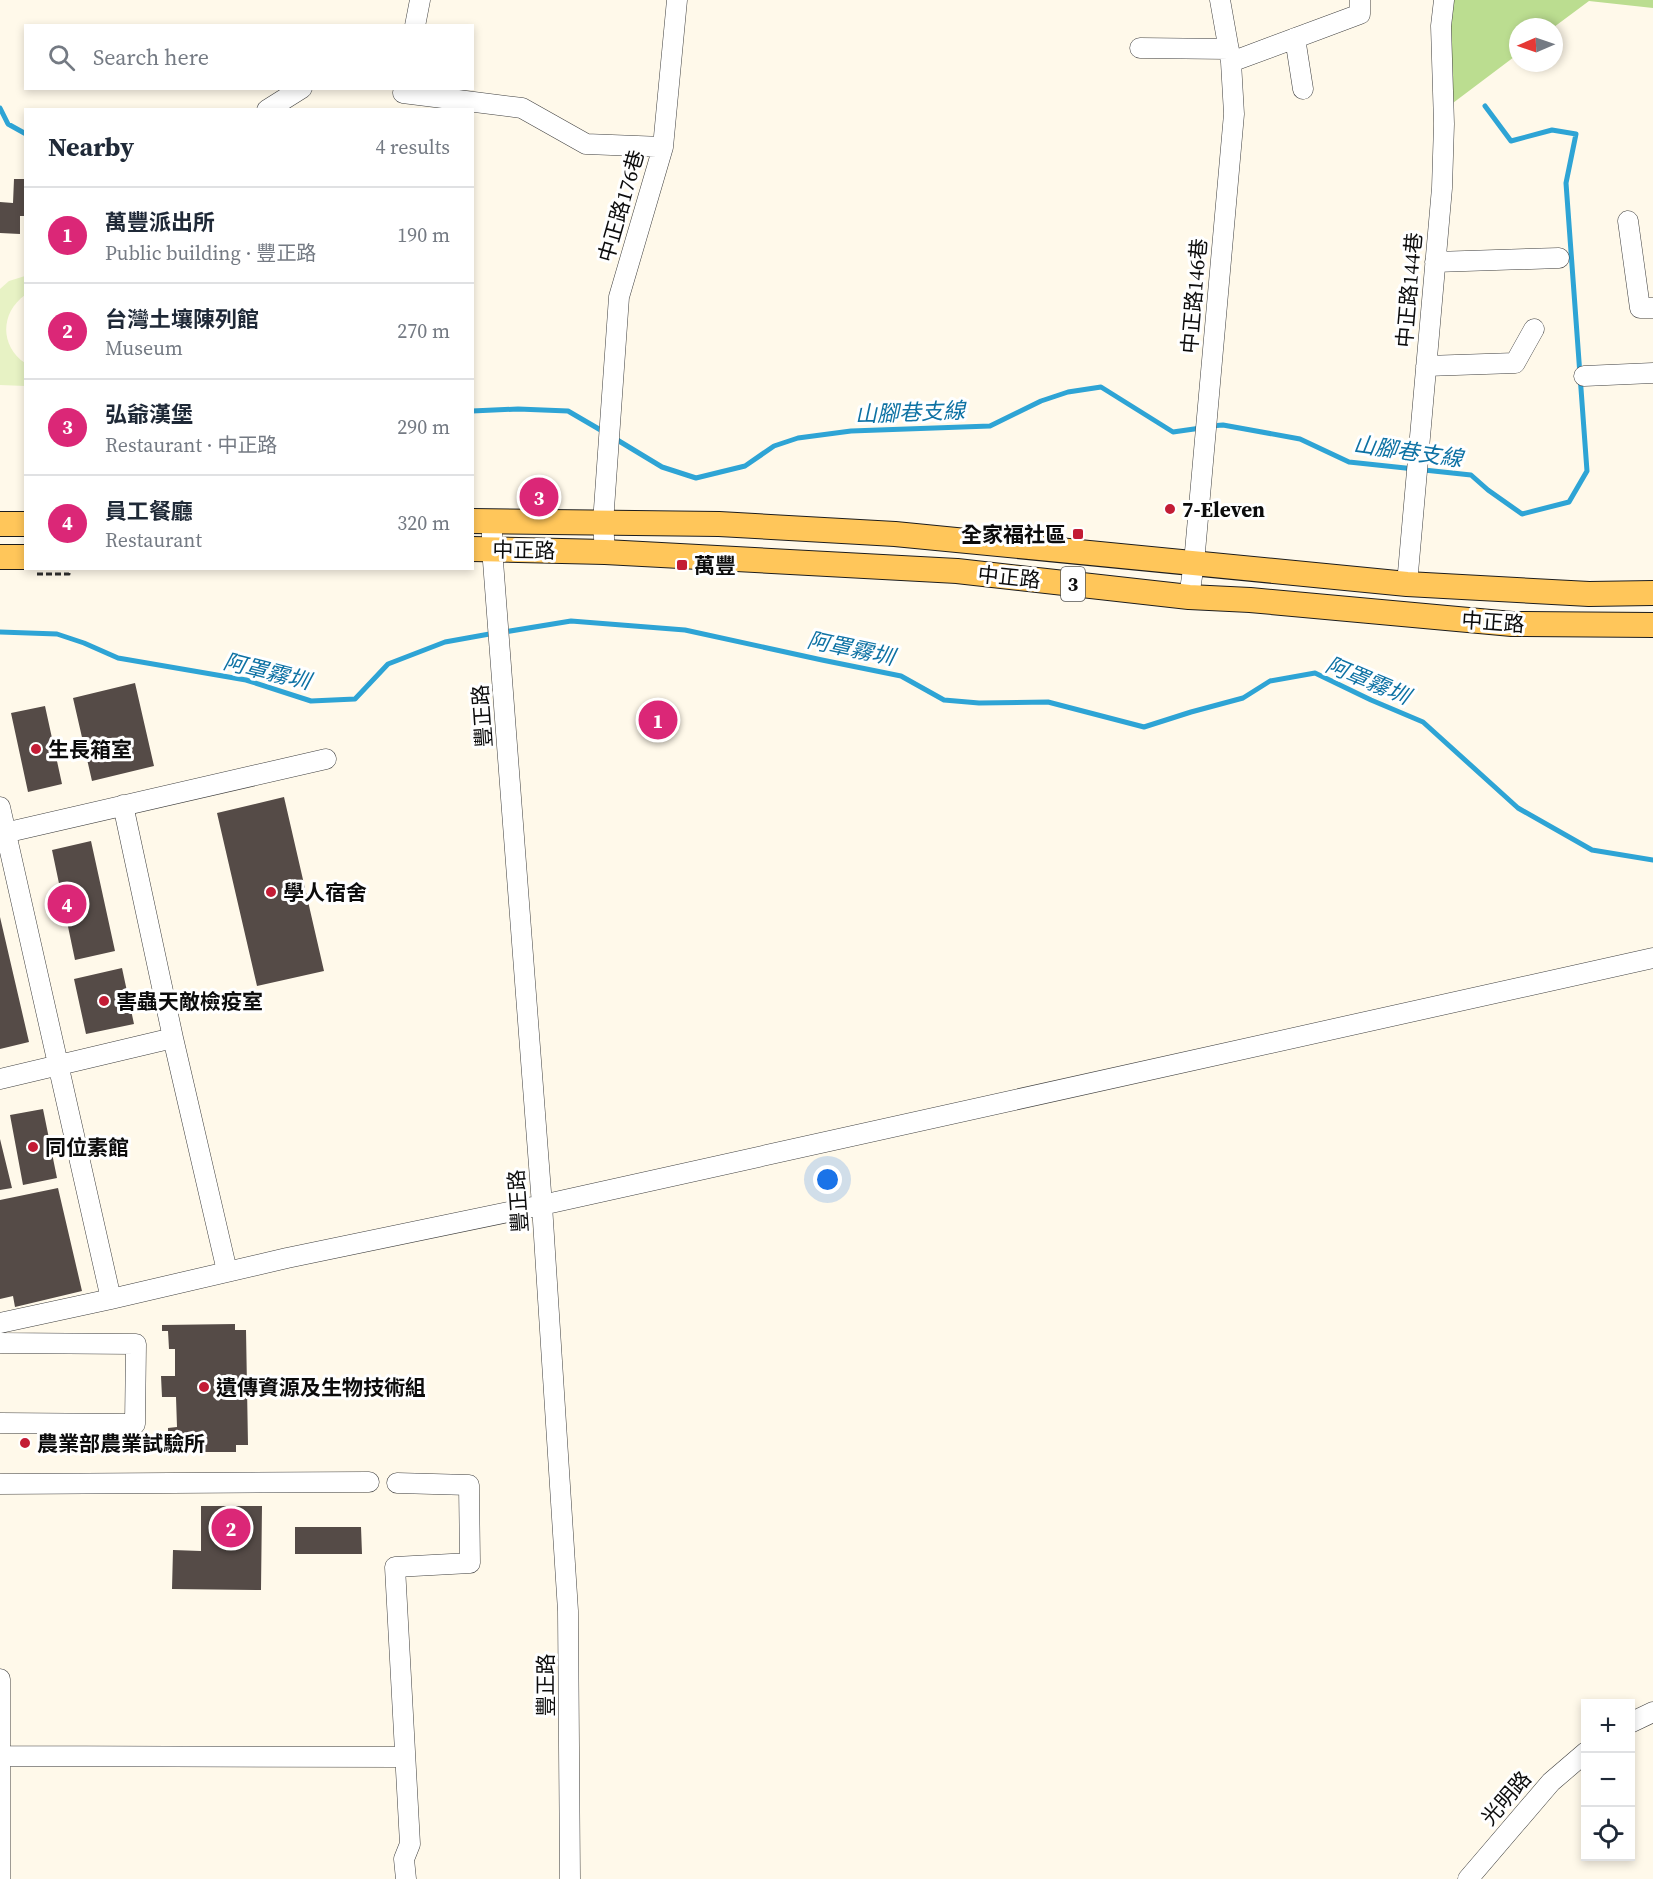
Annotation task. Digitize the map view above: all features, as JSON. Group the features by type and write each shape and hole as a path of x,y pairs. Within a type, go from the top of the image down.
{"main road":[{"name":"中正路","path":"482,521 719,524 895,534 1407,584 1589,594 1653,593"},
{"path":"0,524 24,524"},
{"name":"中正路","path":"482,549 605,552 957,571 1189,597 1250,600 1512,624 1653,625"},
{"path":"0,557 24,564"}],"street":[{"path":"415,24 420,0"},
{"path":"663,147 677,0"},
{"name":"中正路146巷","path":"1189,597 1194,563 1234,114 1230,55 1220,0"},
{"path":"1140,48 1230,55 1295,38 1360,14 1360,0"},
{"name":"中正路144巷","path":"1407,584 1436,262 1443,156 1441,26 1444,0"},
{"path":"1295,38 1303,89"},
{"path":"270,108 299,90"},
{"name":"中正路176巷","path":"404,90 403,93 522,108 586,144 663,147 618,297 603,523 605,552"},
{"path":"1628,221 1640,308 1653,308"},
{"path":"1436,262 1559,258"},
{"path":"1426,366 1515,363 1534,329"},
{"path":"1584,376 1653,372"},
{"name":"豐正路","path":"482,521 482,549 542,1205 568,1611 570,1879"},
{"path":"3,833 326,759"},
{"path":"123,805 173,1038 227,1271"},
{"path":"0,807 3,833 111,1299"},
{"path":"0,1323 227,1271 542,1205 1653,958"},
{"path":"0,1078 173,1038"},
{"path":"0,1343 136,1344 135,1424 0,1423"},
{"path":"0,1484 369,1482"},
{"path":"397,1484 469,1485 470,1563 395,1568 410,1844 404,1859 406,1879"},
{"path":"0,1678 0,1879"},
{"path":"1635,1721 1653,1712"},
{"name":"光明路","path":"1468,1879 1551,1782 1585,1753"},
{"path":"0,1756 405,1757"}],"path":[{"path":"51,570 69,574 69,570"}],"green space":[{"path":"1452,0 1653,0 1653,8 1589,1 1563,20 1563,18 1509,18 1509,61 1437,115"},
{"path":"24,276 24,296 11,311 6,329 11,348 24,362 24,386 0,385 0,289 9,281"}],"building":[{"path":"14,179 24,179 24,216 20,216 20,234 0,233 0,202 13,203"},
{"path":"135,683 154,766 92,781 73,698"},
{"name":"生長箱室","path":"45,706 62,784 28,792 11,713"},
{"name":"學人宿舍","path":"284,797 324,971 257,986 217,813"},
{"path":"91,841 115,951 75,960 52,850"},
{"path":"0,917 29,1042 0,1049"},
{"name":"害蟲天敵檢疫室","path":"122,968 134,1024 86,1034 74,979"},
{"name":"同位素館","path":"43,1109 57,1178 23,1185 10,1115"},
{"path":"0,1139 12,1188 0,1190"},
{"path":"58,1188 82,1291 15,1307 13,1296 0,1299 0,1200"},
{"name":"遺傳資源及生物技術組","path":"235,1324 235,1330 246,1330 248,1445 236,1445 236,1452 186,1452 186,1444 168,1445 168,1428 177,1427 176,1397 162,1397 161,1376 175,1376 175,1349 169,1349 168,1331 162,1331 162,1325"},
{"path":"201,1506 262,1506 261,1590 172,1589 173,1550 201,1551"},
{"path":"295,1527 361,1527 362,1554 295,1554"}],"waterway":[{"name":"山腳巷支線","path":"1210,426 1223,425 1300,439 1349,462 1471,475 1522,514 1569,502 1587,471 1566,183 1576,134 1552,130 1511,141 1485,106"},
{"name":"山腳巷支線","path":"0,108 8,124 24,133"},
{"name":"山腳巷支線","path":"614,438 662,467 696,478 745,466 774,446 798,438 851,431 990,426 1041,401 1068,392 1101,387 1173,432 1201,428"},
{"name":"山腳巷支線","path":"474,411 518,409 568,411 604,432"},
{"name":"阿罩霧圳","path":"504,632 571,621 685,630 901,676 944,700 979,703 1048,702 1144,727 1243,698 1270,681 1315,673 1423,722 1518,808 1592,850 1653,860"},
{"name":"阿罩霧圳","path":"0,632 57,634 118,658 246,680 311,701 355,699 388,664 445,642 495,633"}],"place":[{"name":"弘爺漢堡","path":"539,497"},
{"name":"7-Eleven","path":"1170,509"},
{"name":"全家福社區","path":"1078,534"},
{"name":"萬豐","path":"682,565"},
{"name":"萬豐派出所","path":"658,720"},
{"name":"生長箱室","path":"36,749"},
{"name":"學人宿舍","path":"271,892"},
{"name":"員工餐廳","path":"67,904"},
{"name":"害蟲天敵檢疫室","path":"104,1001"},
{"name":"同位素館","path":"33,1147"},
{"name":"遺傳資源及生物技術組","path":"204,1387"},
{"name":"農業部農業試驗所","path":"25,1443"},
{"name":"台灣土壤陳列館","path":"231,1528"}]}
